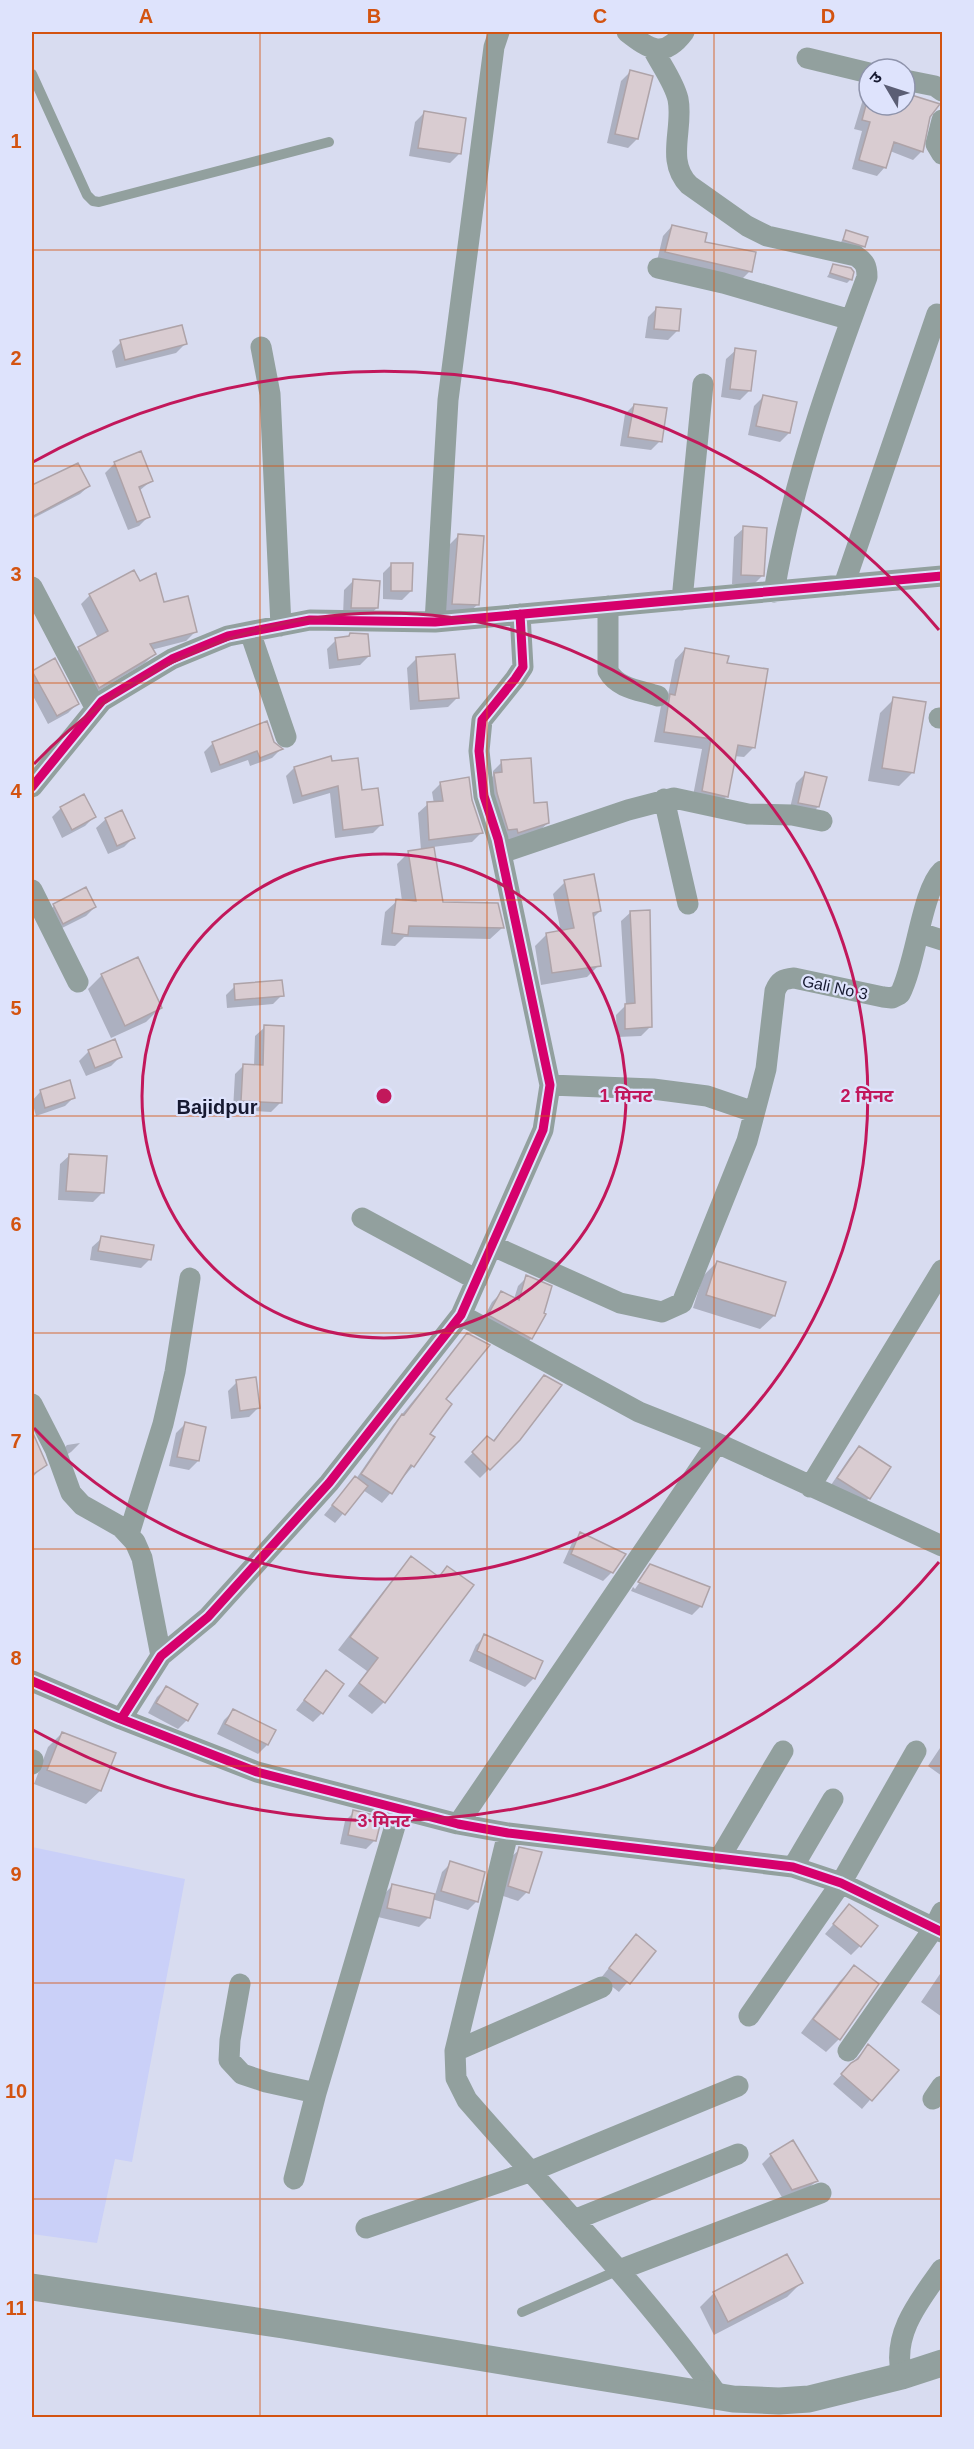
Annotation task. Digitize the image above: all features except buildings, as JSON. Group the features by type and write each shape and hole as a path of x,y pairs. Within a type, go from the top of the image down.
{"street":[{"path":"435,622 448,400 494,47 499,32"},
{"path":"627,32 653,49 677,98 679,110 676,144 682,178 736,219 767,236 856,256 867,268 867,276 829,380 786,529 774,592"},
{"path":"653,49 665,49 677,42 684,32"},
{"path":"807,58 857,70"},
{"path":"917,82 935,86 942,91"},
{"path":"942,120 936,144 942,154"},
{"path":"658,268 723,283 851,320"},
{"path":"844,585 937,314"},
{"path":"261,347 270,394 281,626"},
{"path":"682,600 703,384"},
{"path":"32,787 95,707 109,696 172,659 228,636 310,620 435,622 942,576"},
{"path":"32,586 95,707"},
{"path":"608,606 608,671 613,680 620,685 658,696"},
{"path":"121,1719 161,1656 208,1617 329,1483 461,1315 543,1130 550,1085 501,853 484,796 479,751 480,728 486,712 523,667 520,614"},
{"path":"250,632 286,737"},
{"path":"501,853 664,799 674,798 748,814 792,815 822,821"},
{"path":"664,799 688,904"},
{"path":"942,871 930,890 920,933 942,940"},
{"path":"32,890 78,982"},
{"name":"Gali No 3","path":"754,1112 766,1069 775,991 779,983 785,978 794,978 892,998 900,994 904,987 920,933"},
{"path":"493,1246 620,1303 662,1312 672,1309 682,1303 687,1296 744,1149 754,1112 707,1096 653,1089 550,1085"},
{"path":"362,1218 477,1280"},
{"path":"810,1487 942,1270"},
{"path":"129,1534 163,1424 175,1372 190,1278"},
{"path":"461,1315 639,1412 717,1443 942,1546"},
{"path":"32,1404 56,1449 71,1493 82,1505 129,1534 142,1558 161,1656"},
{"path":"458,1824 717,1443"},
{"path":"32,1682 257,1772 458,1824 508,1833 793,1868 841,1883 940,1924 848,2051"},
{"path":"718,1859 783,1751"},
{"path":"749,2016 841,1883 916,1751"},
{"path":"793,1868 833,1799"},
{"path":"294,2179 316,2093 400,1809"},
{"path":"508,1833 455,2051 456,2078 467,2100 619,2270 695,2363 719,2397"},
{"path":"240,1984 230,2040 229,2060 242,2074 316,2093"},
{"path":"455,2051 602,1987"},
{"path":"366,2228 529,2172 738,2086"},
{"path":"574,2220 738,2154"},
{"path":"619,2270 821,2193"},
{"path":"902,2376 898,2361 902,2334 912,2313 942,2269"},
{"path":"32,2287 283,2325 719,2397 779,2401 809,2399 902,2376 942,2363"}],"lane":[{"path":"32,74 87,195 93,201 99,202 329,142"},
{"path":"522,2312 619,2270"}],"shaded area":[{"path":"32,1847 185,1879 132,2162 115,2159 97,2243 32,2234"}],"cycle path":[{"path":"32,787 102,701 172,659 228,636 310,620 435,622 942,576"},
{"path":"121,1719 161,1656 208,1617 329,1483 461,1315 543,1130 550,1085 498,839 484,796 479,751 482,720 523,667 520,614"},
{"path":"32,1681 121,1719 257,1772 458,1824 508,1833 793,1867 841,1883 942,1932"}],"district":[{"name":"Bajidpur","path":"217,1107"}]}
